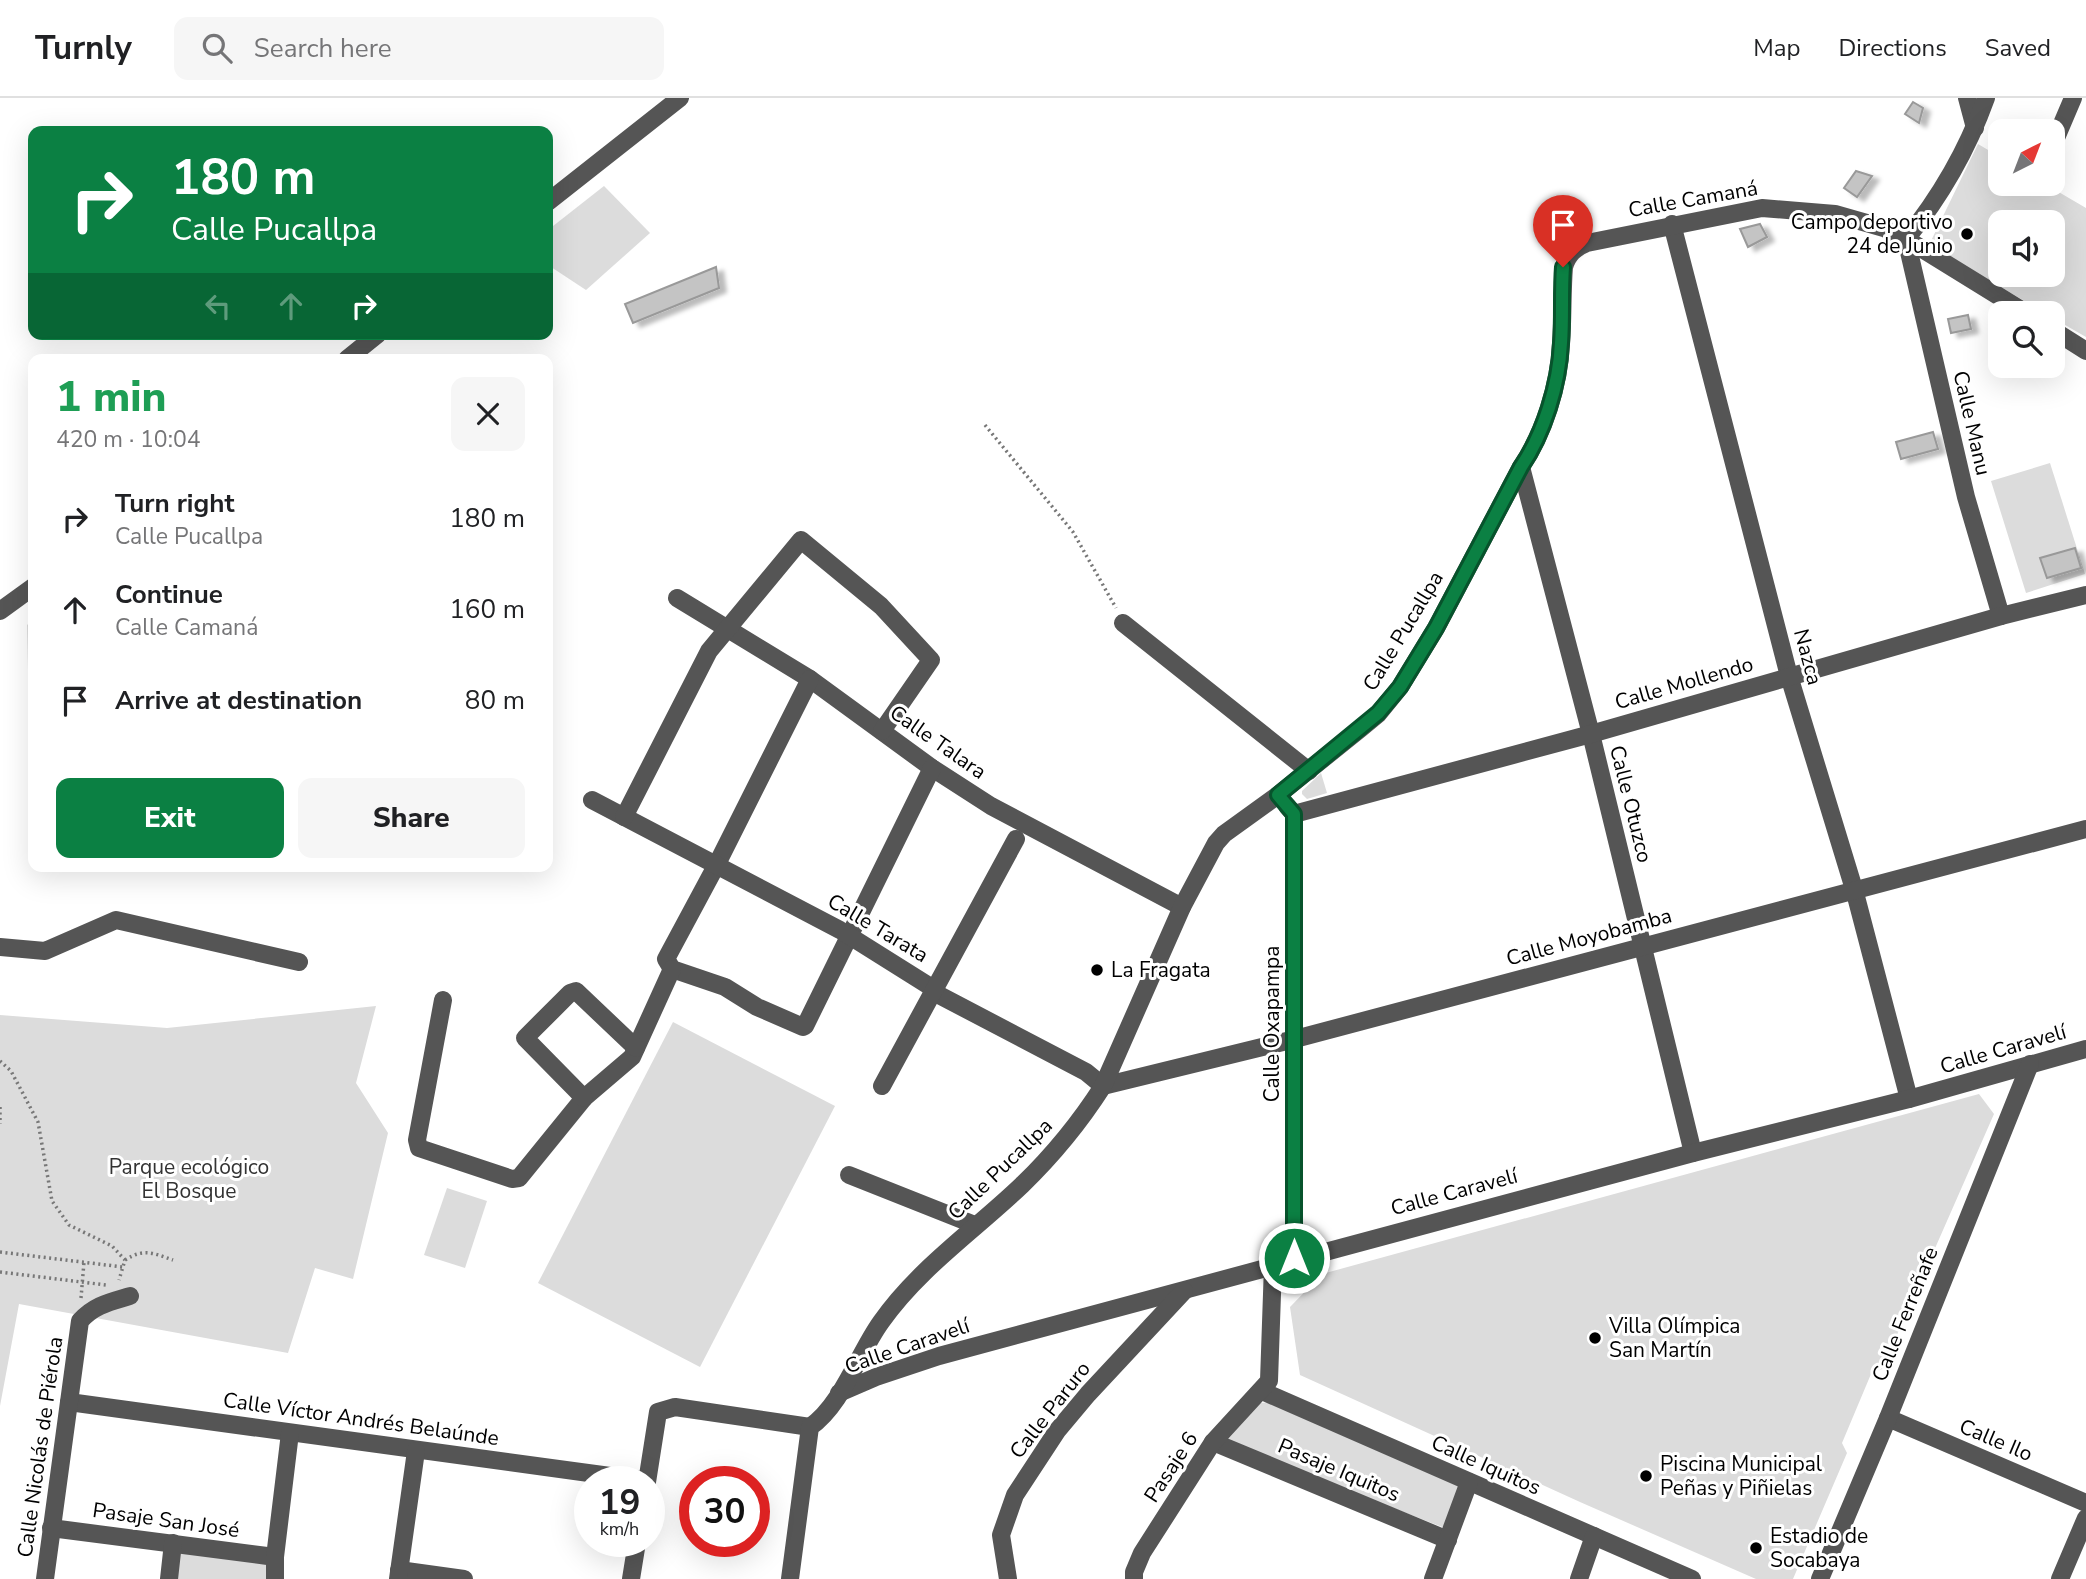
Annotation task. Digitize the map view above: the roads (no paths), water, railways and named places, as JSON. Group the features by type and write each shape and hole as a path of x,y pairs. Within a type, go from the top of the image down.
{"street":[{"path":"553,198 680,98"},
{"path":"1966,98 1975,129"},
{"path":"1906,239 1944,188 1975,129 1986,98"},
{"path":"2064,119 2073,98"},
{"name":"Calle Camaná","path":"1521,467 1532,450 1557,373 1561,346 1563,267 1567,257 1577,247 1587,243 1762,208 1835,215 1884,229 1906,239 2007,301"},
{"name":"Nazca","path":"1672,225 1789,676 1854,889 1909,1099"},
{"name":"Calle Manu","path":"1906,239 1966,497 2001,616"},
{"path":"2065,338 2086,351"},
{"path":"353,354 371,340"},
{"name":"Calle Otuzco","path":"1521,467 1591,734 1693,1153"},
{"name":"Calle Pucallpa","path":"810,1427 822,1418 863,1348 906,1290 1021,1185 1052,1154 1078,1122 1103,1086 1182,907 1216,843 1378,713 1400,687 1436,628 1521,467"},
{"path":"624,817 709,650 801,540 881,606 931,660 882,730"},
{"path":"0,611 28,591"},
{"name":"Calle Mollendo","path":"1294,814 1591,734 2001,616 2086,595"},
{"name":"Calle Talara","path":"677,598 810,679 932,768 991,806 1182,907"},
{"path":"1123,623 1309,771"},
{"path":"810,679 666,959 673,969 725,987 757,1007 803,1027 932,768"},
{"path":"1278,795 1294,814"},
{"name":"Calle Tarata","path":"592,800 849,936 934,989 939,995 1086,1072 1103,1086"},
{"name":"Calle Oxapampa","path":"1294,814 1294,1258"},
{"name":"Calle Moyobamba","path":"1103,1086 1295,1038 2086,829"},
{"path":"882,1086 1016,839"},
{"path":"0,947 45,951 116,920 299,962"},
{"path":"443,1000 417,1140 419,1147 512,1179 519,1178 584,1098 632,1056 673,969"},
{"path":"584,1098 525,1041 526,1036 561,1001 573,990 576,991 636,1048"},
{"name":"Calle Caravelí","path":"839,1393 876,1377 939,1356 1184,1291 1294,1258 1909,1099 2086,1049"},
{"name":"Calle Ferreñafe","path":"1820,1579 2030,1065"},
{"path":"849,1175 975,1226"},
{"path":"1262,1391 1269,1381 1273,1265"},
{"name":"Calle Paruro","path":"1008,1579 1001,1535 1015,1494 1057,1431 1184,1291"},
{"name":"Calle Nicolás de Piérola","path":"45,1579 80,1321 97,1306 130,1296"},
{"name":"Pasaje 6","path":"1134,1579 1142,1553 1213,1442 1262,1391"},
{"name":"Calle Iquitos","path":"1262,1391 1692,1579"},
{"name":"Calle Víctor Andrés Belaúnde","path":"69,1402 574,1472"},
{"path":"649,1466 657,1412 675,1407 810,1427 790,1579"},
{"name":"Calle Ilo","path":"1888,1418 2086,1503"},
{"path":"275,1579 275,1558 290,1433"},
{"name":"Pasaje Iquitos","path":"1213,1442 1448,1540"},
{"path":"416,1451 398,1575 464,1579"},
{"path":"1433,1579 1469,1482"},
{"path":"2060,1579 2086,1518"},
{"name":"Pasaje San José","path":"51,1528 275,1558"},
{"path":"1579,1579 1594,1536"},
{"path":"169,1579 173,1543"},
{"path":"631,1579 635,1557"}],"place":[{"name":"Campo deportivo 24 de Junio","path":"1967,234"},
{"name":"La Fragata","path":"1097,970"},
{"name":"Villa Olímpica San Martín","path":"1595,1338"},
{"name":"Piscina Municipal Peñas y Piñielas","path":"1646,1476"},
{"name":"Estadio de Socabaya","path":"1756,1548"}],"park label":[{"name":"Parque ecológico El Bosque","path":"189,1179"}]}
